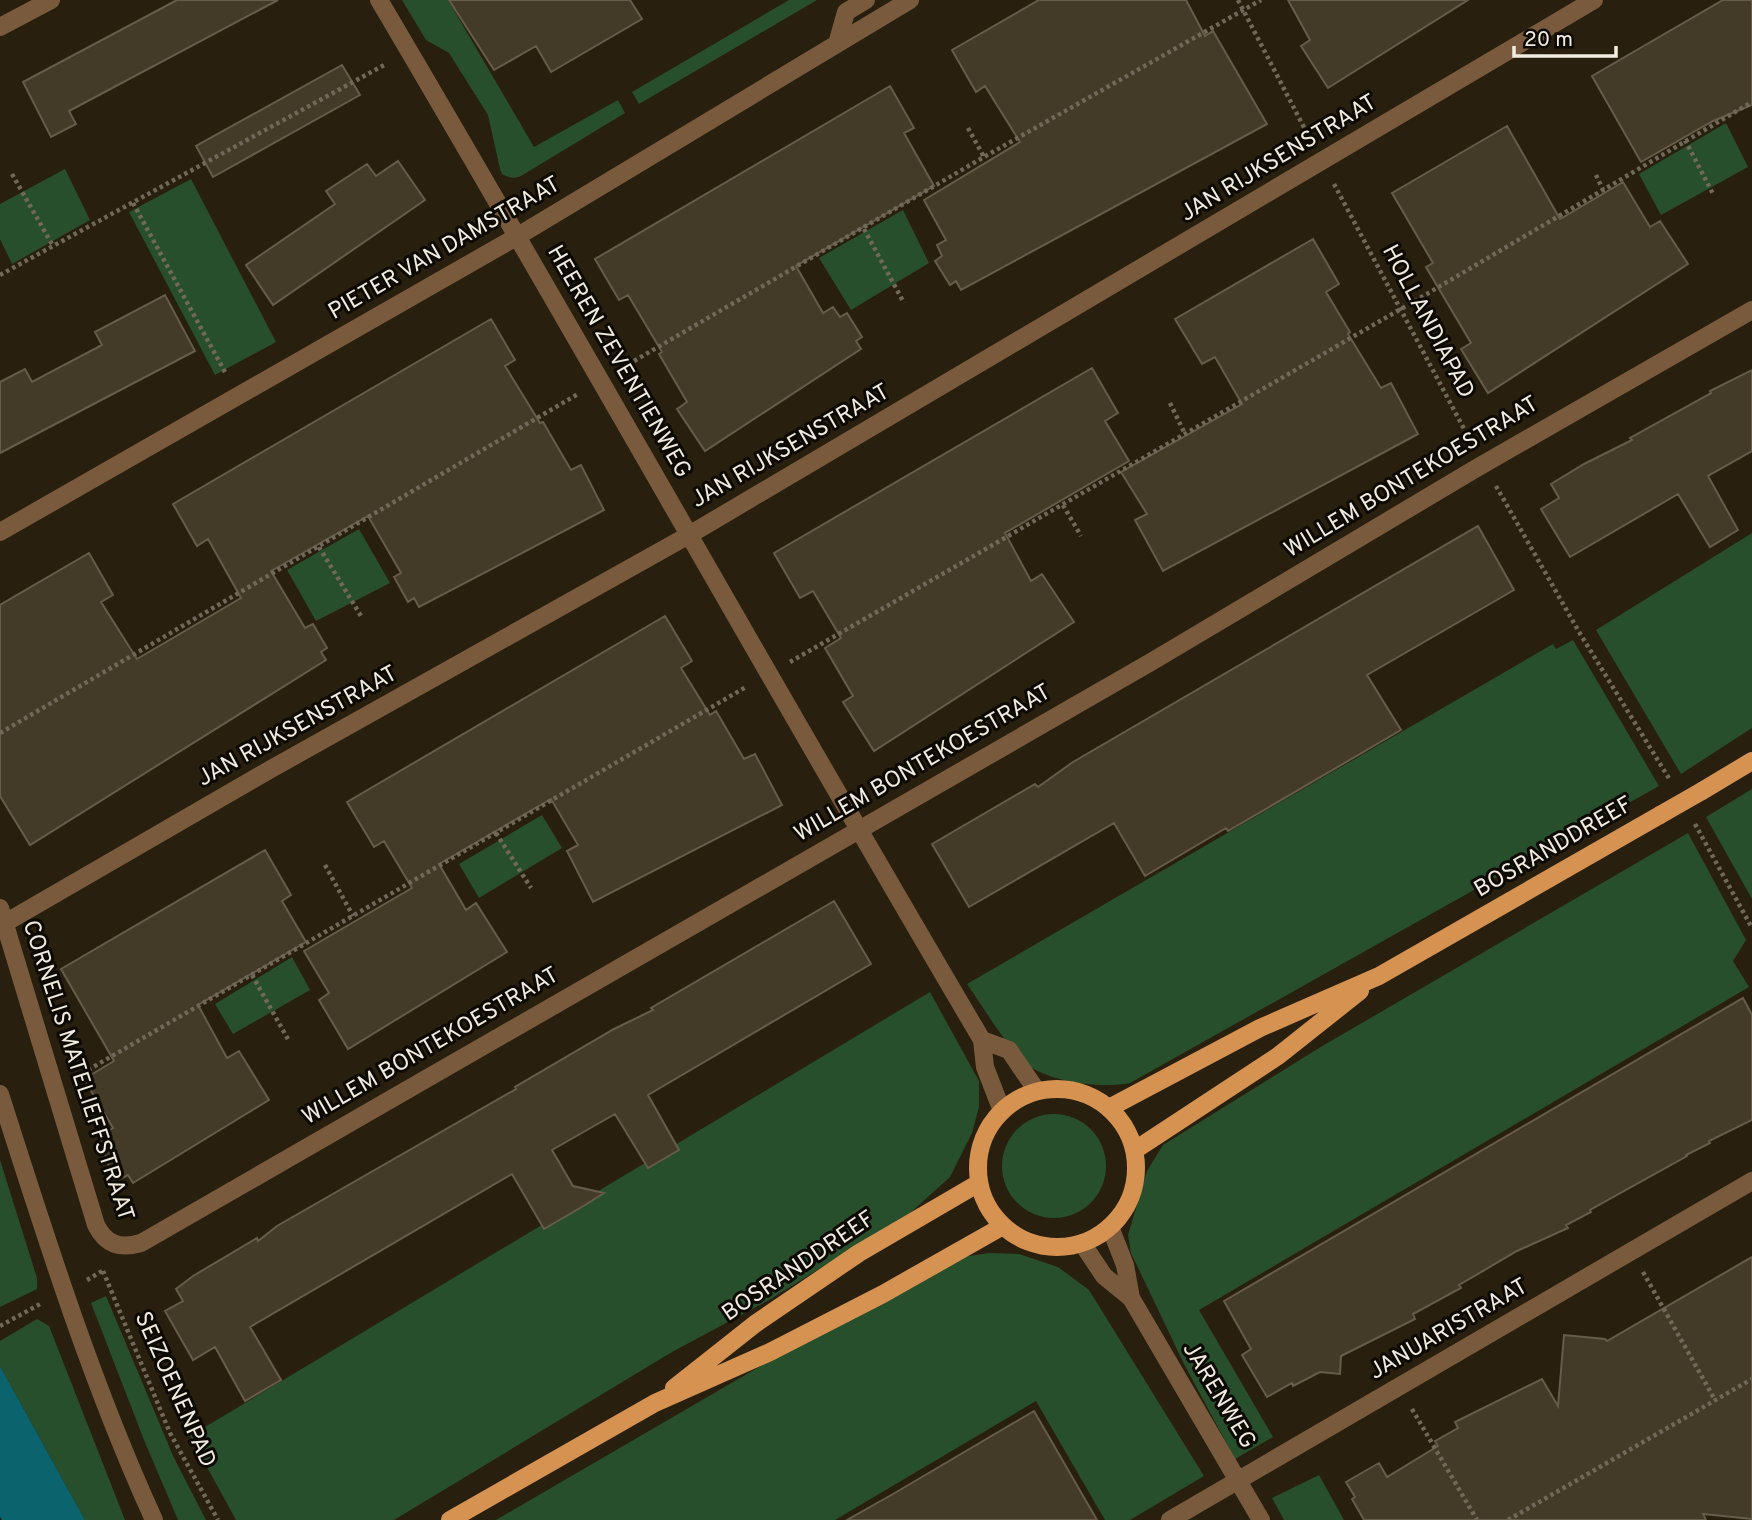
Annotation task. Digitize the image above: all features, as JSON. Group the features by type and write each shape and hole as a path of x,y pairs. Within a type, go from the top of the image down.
{"main road":[{"name":"BOSRANDDREEF","path":"1109,1108 1260,1028 1379,976 1752,761"},
{"name":"BOSRANDDREEF","path":"1135,1150 1278,1056 1379,976"},
{"path":"1062,1088 1088,1095 1109,1108 1125,1127 1135,1150 1136,1178 1128,1205 1110,1227 1082,1243 1054,1248 1026,1241 1003,1226 988,1206 979,1183 978,1157 986,1132 1002,1111 1018,1099 1037,1091 1062,1088"},
{"name":"BOSRANDDREEF","path":"654,1403 755,1324 859,1253 979,1183"},
{"name":"BOSRANDDREEF","path":"450,1520 654,1403 781,1347 883,1294 1003,1226"}],"street":[{"path":"0,27 51,0"},
{"name":"HEEREN ZEVENTIENWEG","path":"379,0 982,1040 985,1067 1002,1111"},
{"path":"837,44 846,12 866,0"},
{"name":"PIETER VAN DAMSTRAAT","path":"0,532 518,236 910,0"},
{"name":"JAN RIJKSENSTRAAT","path":"2,916 689,535 1594,0"},
{"name":"WILLEM BONTEKOESTRAAT","path":"113,1244 126,1247 141,1243 1151,662 1483,464 1752,310"},
{"name":"CORNELIS MATELIEFFSTRAAT","path":"2,916 96,1225 102,1236 113,1244"},
{"path":"982,1040 1009,1050 1037,1091"},
{"path":"0,1094 63,1293 104,1405 154,1520"},
{"name":"JANUARISTRAAT","path":"1170,1520 1752,1181"},
{"name":"JARENWEG","path":"1110,1227 1125,1265 1131,1298"},
{"name":"JARENWEG","path":"1082,1243 1104,1276 1131,1298 1261,1520"}],"path":[{"name":"HOLLANDIAPAD","path":"1238,0 1483,464 1578,632 1675,789"},
{"path":"0,733 984,157 1261,0"},
{"path":"0,275 409,51"},
{"path":"54,1090 1400,310 1752,102"},
{"path":"968,128 984,157"},
{"path":"1685,140 1714,196"},
{"path":"12,173 53,246"},
{"path":"1596,175 1603,190"},
{"path":"133,203 238,396"},
{"path":"864,229 904,303"},
{"path":"1170,403 1185,435"},
{"path":"1063,505 1081,536"},
{"path":"319,547 361,616"},
{"path":"183,616 186,624"},
{"path":"1694,823 1752,928"},
{"path":"496,832 531,888"},
{"path":"325,865 353,916"},
{"path":"252,975 289,1041"},
{"path":"1632,1252 1715,1400"},
{"name":"SEIZOENENPAD","path":"103,1271 170,1433 218,1520"},
{"path":"0,1326 12,1319"},
{"path":"1508,1520 1752,1379"},
{"path":"1399,1387 1477,1520"}],"green space":[{"path":"402,0 448,0 534,147 618,100 625,113 521,176 514,178 502,174 488,115 449,53 426,40"},
{"path":"789,0 817,0 639,104 632,92"},
{"path":"1726,123 1748,167 1661,215 1639,174"},
{"path":"65,169 90,220 12,264 0,239 0,204"},
{"path":"191,179 276,342 215,375 129,212"},
{"path":"903,210 929,263 851,310 819,258"},
{"path":"359,529 390,583 316,621 287,570"},
{"path":"1752,533 1752,728 1681,774 1596,630"},
{"path":"1573,640 1659,786 1130,1083 1105,1085 1075,1082 1035,1070 1010,1047 967,984 1553,644 1556,649"},
{"path":"1752,789 1752,899 1706,817"},
{"path":"542,815 562,848 479,898 459,864"},
{"path":"1688,833 1746,940 1733,961 1749,987 1199,1310 1273,1437 1235,1459 1184,1364 1131,1253 1128,1235 1147,1171 1163,1145 1319,1048"},
{"path":"292,957 310,990 233,1034 215,1004"},
{"path":"930,992 979,1081 979,1107 972,1133 950,1177 910,1213 769,1300 672,1352 394,1520 236,1520 190,1436"},
{"path":"1054,1114 1074,1118 1091,1129 1102,1146 1106,1166 1102,1186 1091,1203 1074,1214 1054,1218 1034,1214 1017,1203 1006,1186 1002,1166 1006,1146 1017,1129 1034,1118"},
{"path":"0,1160 37,1278 37,1289 0,1307"},
{"path":"989,1253 1019,1254 1058,1267 1089,1290 1204,1476 1130,1520 1105,1520 1036,1401 835,1520 496,1520 824,1329 950,1259"},
{"path":"106,1296 174,1458 206,1520 178,1520 91,1303"},
{"path":"37,1319 49,1326 125,1520 85,1520 0,1366 0,1341"},
{"path":"1319,1475 1344,1520 1284,1520 1272,1498"}],"water":[{"path":"0,1366 85,1520 2,1520 0,1517"}],"building":[{"path":"177,0 278,0 69,111 76,124 51,137 23,82"},
{"path":"449,0 630,0 642,19 551,72 536,46 494,70"},
{"path":"1039,0 1186,0 1205,36 1213,31 1267,124 961,290 956,281 950,285 935,261 942,256 937,245 946,240 924,200 1020,142 985,86 976,92 952,50"},
{"path":"1288,0 1468,0 1328,88 1301,46 1310,40"},
{"path":"1723,0 1752,0 1752,105 1713,121 1641,162 1592,76"},
{"path":"342,65 360,95 213,177 196,146"},
{"path":"890,86 914,128 904,133 934,186 796,266 823,313 833,307 840,317 847,313 862,337 856,341 861,349 705,451 677,409 687,402 659,354 662,352 628,295 619,300 595,259"},
{"path":"1507,126 1560,219 1623,182 1650,227 1660,221 1688,264 1488,393 1461,349 1471,343 1426,267 1433,263 1392,193"},
{"path":"398,161 425,200 273,305 246,265 335,204 326,191 367,164 376,176"},
{"path":"1313,239 1339,284 1326,292 1350,332 1348,334 1381,388 1391,383 1418,434 1163,571 1135,520 1147,514 1121,472 1242,404 1215,357 1202,364 1175,319"},
{"path":"165,295 195,351 0,453 0,382 25,369 32,382 102,345 95,332"},
{"path":"491,319 515,360 505,366 571,470 581,465 604,510 419,607 414,598 408,602 394,577 401,573 368,516 271,571 305,628 313,624 327,648 321,652 326,660 30,845 0,796 0,605 89,553 113,595 101,602 137,659 241,598 208,539 197,546 173,504"},
{"path":"1092,368 1118,413 1105,421 1129,461 1005,533 1031,581 1042,574 1074,622 874,751 843,702 853,696 825,648 841,638 813,591 800,598 774,553"},
{"path":"1752,370 1752,451 1708,476 1738,530 1710,547 1678,494 1570,557 1541,509 1559,498 1551,484 1632,440 1630,438 1711,393 1710,391"},
{"path":"1478,526 1514,590 1367,675 1401,730 1145,876 1114,823 969,907 932,844 1035,784 1038,787 1073,762"},
{"path":"665,616 692,661 681,668 710,715 716,711 744,759 755,754 782,805 593,902 567,851 578,845 551,799 439,864 466,910 476,903 507,952 348,1049 319,1000 329,993 304,951 412,888 384,841 374,847 347,802"},
{"path":"265,850 291,895 282,901 306,942 198,1005 227,1058 239,1051 269,1100 133,1183 128,1175 114,1182 99,1136 113,1128 84,1079 114,1061 61,969"},
{"path":"834,901 871,964 648,1095 679,1150 648,1168 615,1114 552,1150 573,1186 604,1193 544,1229 512,1174 250,1327 281,1380 245,1401 215,1347 193,1360 165,1311 183,1301 176,1289 193,1276 257,1238 258,1241 277,1226 516,1089 515,1087 614,1029 653,1010 651,1008"},
{"path":"1743,998 1752,1015 1752,1120 1709,1141 1710,1143 1590,1210 1591,1212 1566,1225 1568,1228 1517,1251 1459,1285 1461,1288 1413,1314 1415,1319 1341,1356 1340,1374 1320,1372 1267,1397 1242,1355 1251,1349 1224,1301"},
{"path":"1752,1257 1752,1519 1703,1514 1706,1520 1364,1520 1346,1482 1379,1463 1387,1477 1438,1446 1435,1441 1458,1428 1455,1422 1542,1379 1558,1406 1564,1335 1607,1341"},
{"path":"1034,1411 1097,1520 847,1520 893,1494"}]}
